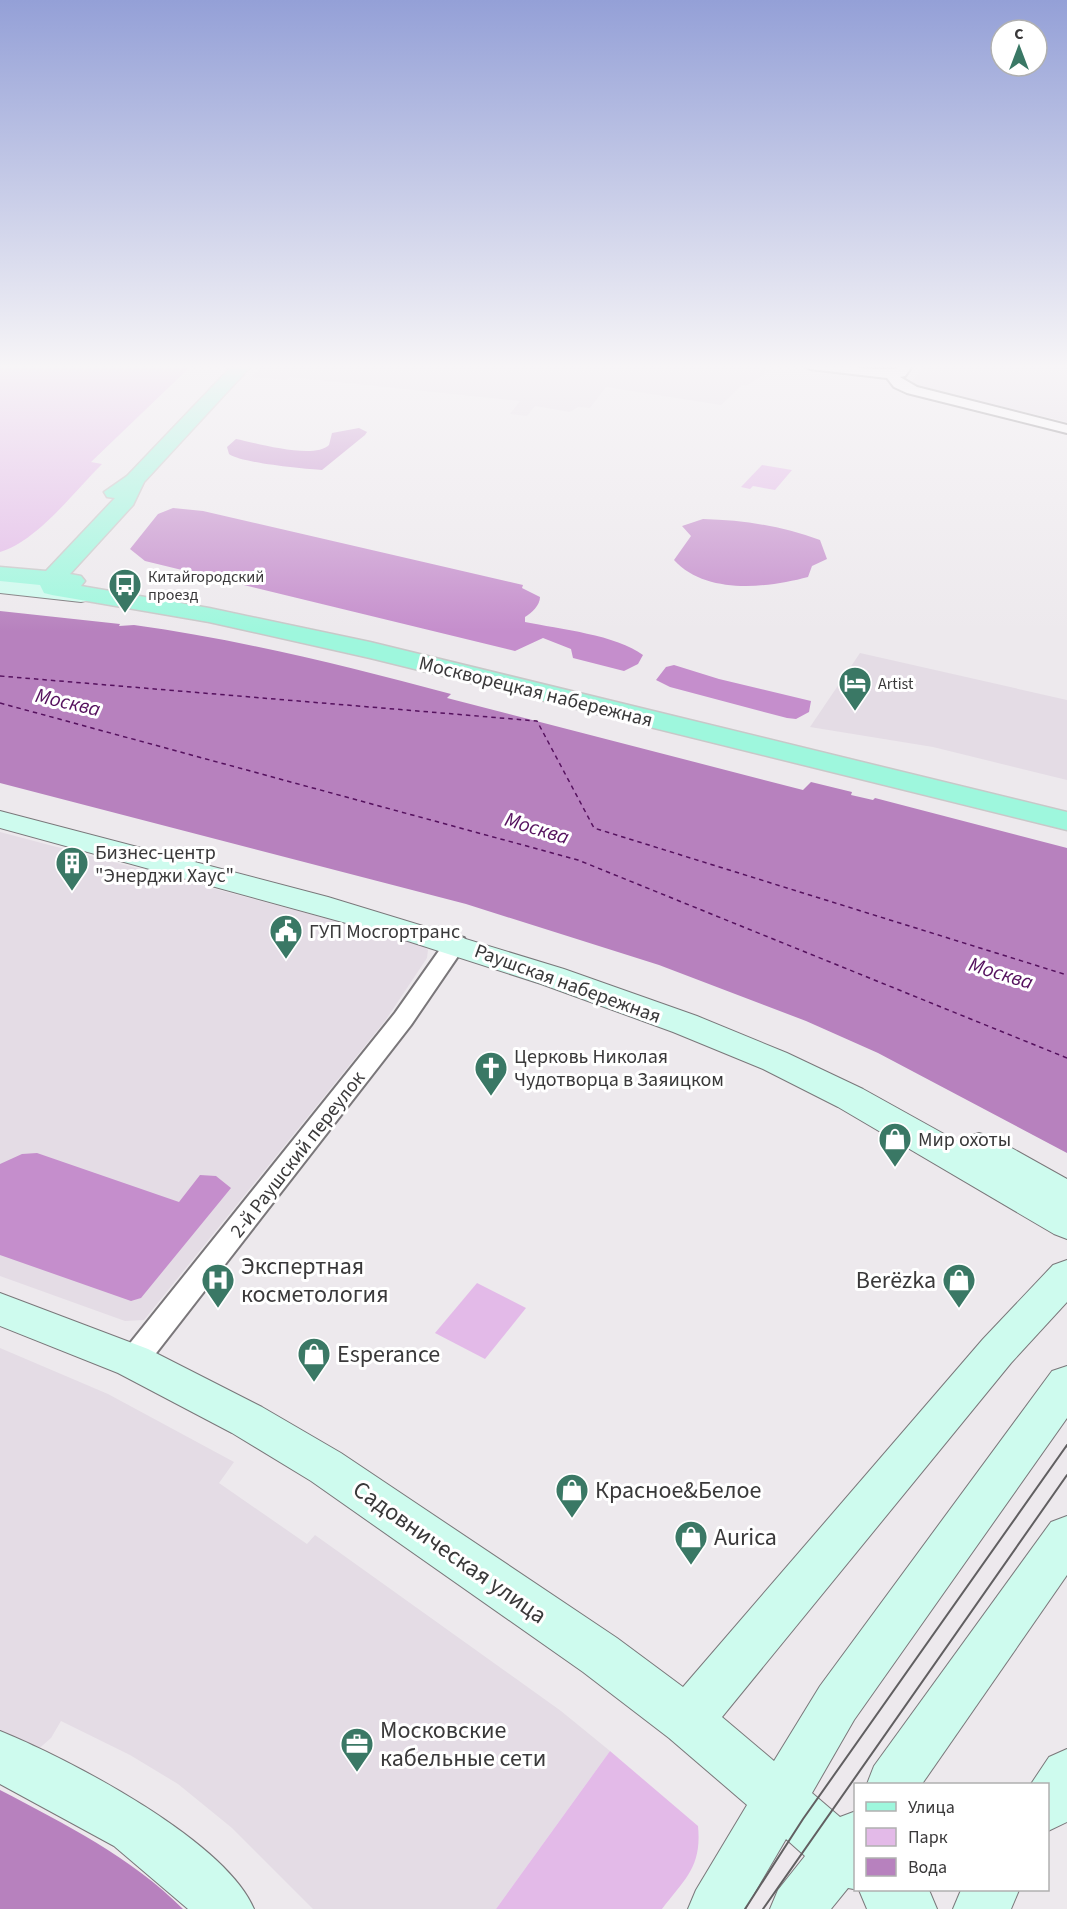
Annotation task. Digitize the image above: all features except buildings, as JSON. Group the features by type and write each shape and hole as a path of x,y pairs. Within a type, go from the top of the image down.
{"main road":[{"path":"0,574 19,572 39,565 101,504 134,480 159,454"},
{"path":"81,595 52,588 52,579 125,500 134,480"},
{"name":"Москворецкая набережная","path":"0,574 164,594 283,615 1067,802"},
{"name":"Москворецкая набережная","path":"0,586 81,595 209,615 359,647 1067,821"},
{"name":"Раушская набережная","path":"0,806 399,912 546,956 707,1016 846,1074 912,1108 1067,1197"},
{"name":"Раушская набережная","path":"0,819 456,943 560,978 773,1060 897,1123 1067,1224"},
{"path":"687,1720 997,1351 1067,1276"},
{"name":"Садовническая улица","path":"0,1309 133,1361 247,1420 326,1467 600,1655 687,1720 779,1799 851,1852"},
{"path":"715,1909 734,1881 779,1799 837,1702 1067,1384"},
{"path":"893,1783 1067,1537"},
{"path":"0,1756 133,1827 188,1871 227,1909"},
{"path":"1049,1802 1067,1775"},
{"path":"797,1909 851,1852"},
{"path":"887,1891 910,1909"},
{"path":"980,1909 991,1891"}],"street":[{"name":"2-й Раушский переулок","path":"133,1361 403,1019 456,943"}],"shaded area":[{"path":"229,454 342,454 322,470 274,465"},
{"path":"173,508 203,511 523,585 522,588 540,597 539,603 525,617 525,622 618,642 643,655 638,664 624,671 573,658 571,649 543,638 515,651 145,561 130,549 158,514"},
{"path":"703,519 762,525 805,535 820,540 827,559 812,566 808,577 774,584 738,586 703,579 687,571 674,560 691,536 682,526"},
{"path":"860,653 1067,700 1067,780 933,747 810,727"},
{"path":"674,665 719,679 811,701 809,712 796,719 787,718 670,687 656,680 666,667"},
{"path":"0,832 419,943 428,950 427,958 385,1021 144,1320 125,1321 0,1276"},
{"path":"37,1153 179,1202 200,1175 216,1176 231,1188 141,1298 131,1301 0,1255 0,1164 22,1154"},
{"path":"0,1348 108,1394 234,1462 219,1483 307,1544 315,1535 561,1711 610,1751 496,1909 313,1909 232,1828 178,1784 130,1755 61,1721 51,1738 27,1759 0,1744"}],"green space":[{"path":"0,454 99,454 91,462 102,464 54,515 27,538 0,552"},
{"path":"762,465 792,470 775,490 753,486 750,489 741,487"},
{"path":"477,1283 526,1308 485,1359 435,1333"},
{"path":"610,1751 698,1826 697,1852 685,1880 662,1909 496,1909"}],"water":[{"name":"Москва","path":"0,611 120,624 119,626 134,625 214,638 294,655 451,694 447,698 803,790 811,782 852,792 851,795 873,800 875,798 1067,848 1067,1153 878,1053 806,1021 659,965 466,904 0,783"},
{"path":"0,1790 73,1829 119,1857 163,1890 183,1909 0,1909"}],"ferry route":[{"path":"0,676 537,721 594,828 1067,975"},
{"path":"0,703 578,860 1067,1058"}],"tram line":[{"path":"745,1909 803,1819 1067,1445 1066,1447"},
{"path":"763,1909 1067,1475"}],"place":[{"name":"Китайгородский проезд","path":"125,614"},
{"name":"Artist","path":"855,712"},
{"name":"Бизнес-центр \"Энерджи Хаус\"","path":"72,892"},
{"name":"ГУП Мосгортранс","path":"286,960"},
{"name":"Церковь Николая Чудотворца в Заяицком","path":"491,1097"},
{"name":"Мир охоты","path":"895,1168"},
{"name":"Экспертная косметология","path":"218,1309"},
{"name":"Berёzka","path":"959,1309"},
{"name":"Esperance","path":"314,1383"},
{"name":"Красное&Белое","path":"572,1519"},
{"name":"Aurica","path":"691,1566"},
{"name":"Московские кабельные сети","path":"357,1773"}]}
